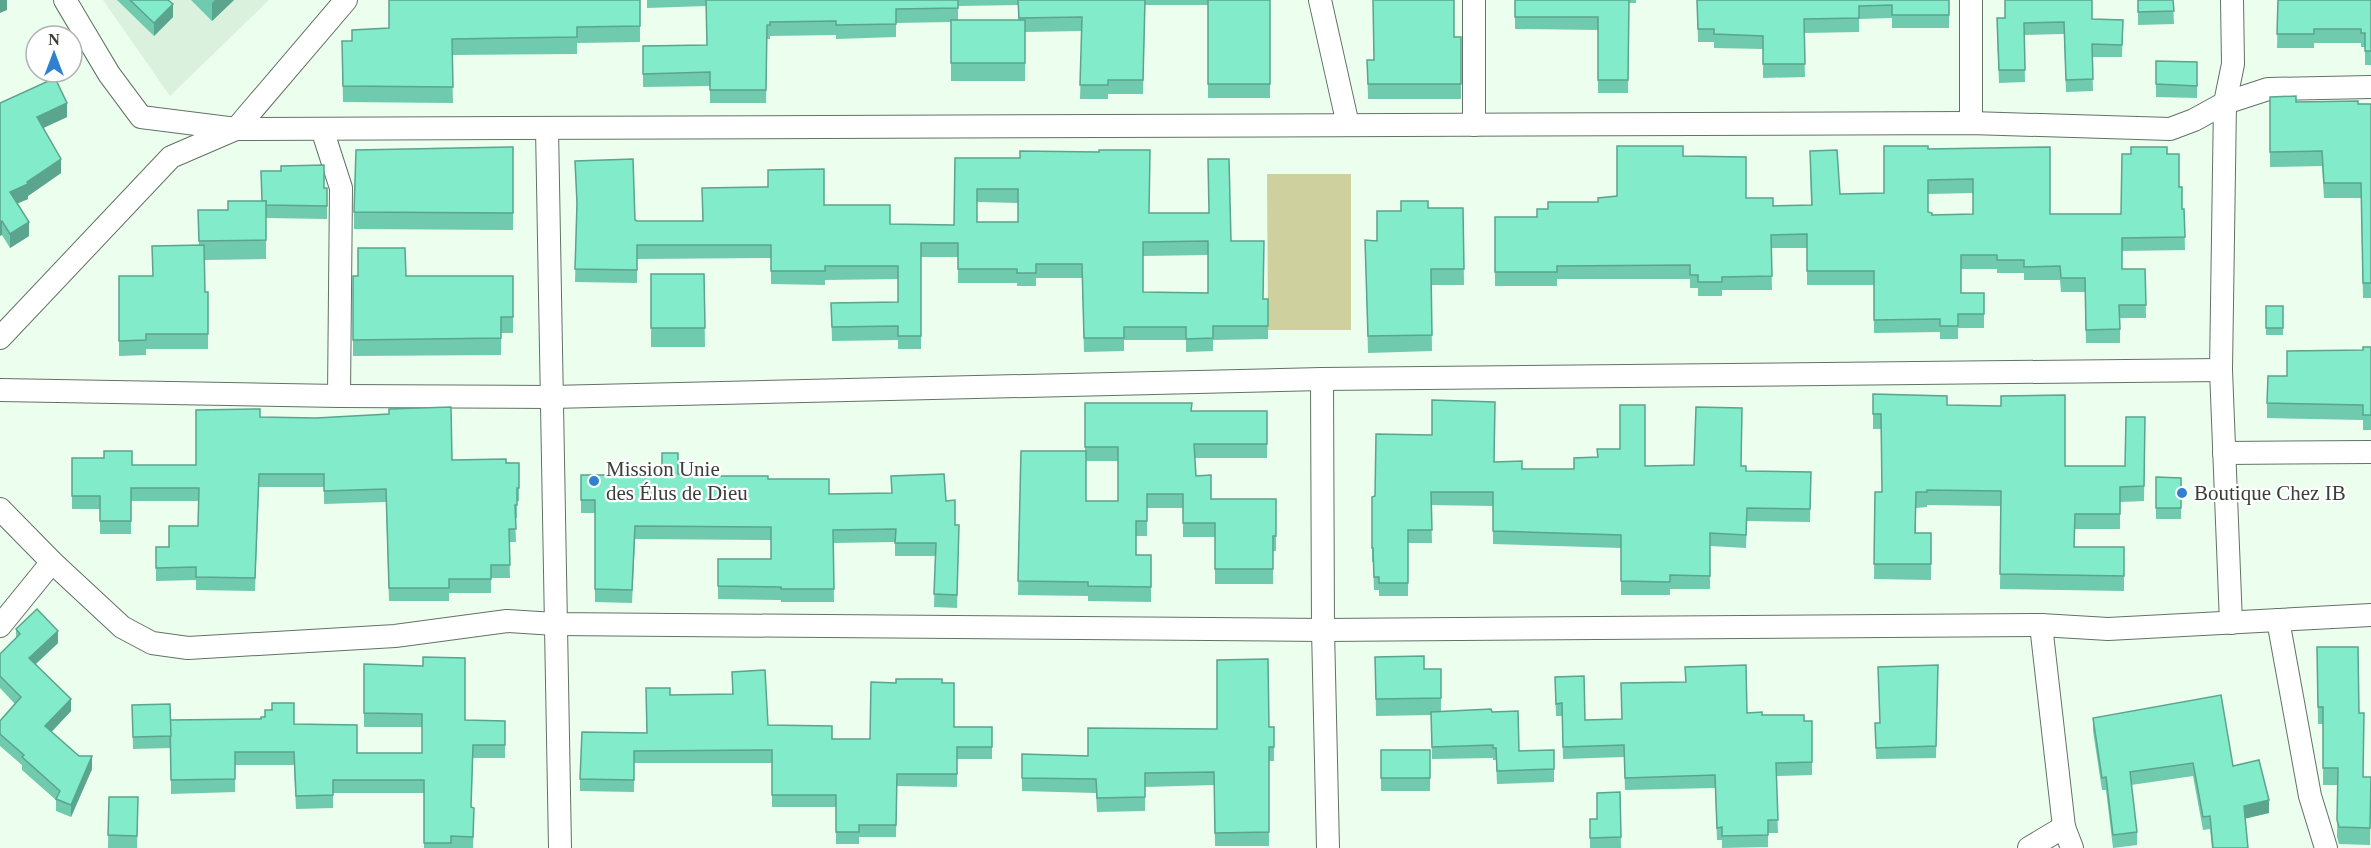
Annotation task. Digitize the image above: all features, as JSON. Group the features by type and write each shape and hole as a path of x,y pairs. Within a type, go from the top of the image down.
{"street":[{"path":"65,0 109,74 141,117 236,129 1971,123 2170,129 2225,104 2268,90 2371,87"},
{"path":"0,337 171,157 236,129 346,0"},
{"path":"1320,0 1348,125"},
{"path":"1474,0 1474,125"},
{"path":"1971,0 1971,123"},
{"path":"2231,623 2221,370 2225,104 2233,64 2232,0"},
{"path":"547,128 560,848"},
{"path":"322,129 341,188 339,396"},
{"path":"0,390 551,397 1322,379 2221,370"},
{"path":"1322,379 1323,630 1328,848"},
{"path":"2224,453 2371,452"},
{"path":"0,509 52,562 122,627 152,643 188,648 395,636 507,621 555,624 1323,630 2041,625 2108,629 2371,615"},
{"path":"0,626 52,562"},
{"path":"2278,621 2310,796 2326,848"},
{"path":"2029,848 2068,838 2041,625"}],"shaded area":[{"path":"103,0 269,0 170,96"}],"green space":[{"path":"1267,174 1351,174 1351,330 1268,330"}],"building":[{"path":"130,0 168,0 173,4 154,23"},
{"path":"389,0 640,0 640,26 577,27 577,37 452,39 453,87 343,86 342,41 352,41 352,30 389,28"},
{"path":"706,0 958,0 958,8 896,9 896,24 836,25 836,21 770,22 770,25 767,25 766,90 710,90 710,72 643,74 643,46 707,45"},
{"path":"1018,0 1145,0 1143,80 1108,80 1108,85 1080,85 1082,17 1019,18"},
{"path":"1208,0 1270,0 1270,84 1208,84"},
{"path":"1373,0 1454,0 1454,37 1461,37 1461,84 1368,84 1367,60 1374,60"},
{"path":"1515,0 1629,0 1628,80 1598,80 1598,17 1515,17"},
{"path":"1697,0 1949,0 1949,15 1892,15 1892,5 1859,6 1859,18 1804,19 1805,64 1763,64 1763,36 1714,34 1714,29 1698,29"},
{"path":"2005,0 2092,0 2092,19 2123,20 2122,45 2092,44 2093,79 2066,80 2064,22 2024,23 2025,70 1999,70 1997,18 2005,18"},
{"path":"2138,0 2173,0 2174,11 2138,12"},
{"path":"2278,0 2371,0 2371,51 2365,51 2365,33 2361,33 2361,29 2314,29 2314,34 2277,34"},
{"path":"951,20 1025,20 1025,63 951,63"},
{"path":"2156,61 2197,62 2197,86 2156,84"},
{"path":"42,84 58,84 67,103 37,117 61,159 27,182 28,184 10,192 29,222 10,234 2,221 0,222 0,103"},
{"path":"2296,96 2296,102 2358,101 2358,104 2371,104 2371,283 2363,283 2361,183 2324,183 2322,151 2270,152 2270,97"},
{"path":"1617,146 1683,146 1683,156 1746,157 1746,198 1773,198 1773,206 1812,205 1810,151 1837,150 1840,194 1884,193 1884,146 1928,146 1928,149 2050,147 2050,214 2121,214 2122,154 2131,154 2131,147 2167,147 2167,154 2179,154 2179,187 2182,187 2185,237 2122,238 2122,269 2145,269 2146,305 2119,305 2120,329 2086,330 2085,278 2061,278 2060,266 2024,267 2024,260 1997,260 1997,255 1961,255 1961,293 1984,293 1984,314 1958,314 1958,326 1940,326 1940,319 1874,320 1874,271 1807,271 1807,234 1771,235 1772,276 1722,277 1722,282 1698,282 1698,275 1690,275 1690,265 1557,266 1557,272 1495,272 1495,217 1537,217 1537,209 1548,209 1548,202 1598,202 1598,198 1617,196","holes":["1973,179 1973,214 1932,215 1928,212 1928,180"]},
{"path":"513,147 513,213 354,212 356,150"},
{"path":"1099,150 1150,150 1149,213 1209,213 1208,159 1229,159 1231,241 1264,241 1263,299 1268,299 1268,326 1213,326 1213,338 1186,339 1186,327 1124,327 1124,338 1084,338 1082,264 1036,264 1036,273 1017,273 1017,269 958,269 958,243 921,243 921,336 898,336 898,326 832,327 831,303 898,302 898,266 825,266 825,271 771,271 771,245 637,245 637,270 575,269 577,203 575,161 633,159 635,220 637,221 703,221 702,188 768,187 768,170 824,169 824,205 890,205 890,224 954,225 955,158 1020,158 1020,151 1099,152","holes":["977,189 1018,189 1018,222 977,222","1208,241 1208,293 1143,292 1143,242"]},
{"path":"324,165 327,206 266,205 266,201 262,201 261,171 281,171 281,166"},
{"path":"228,201 266,201 266,240 199,241 198,210 228,210"},
{"path":"1401,201 1428,201 1428,208 1463,208 1464,269 1431,269 1432,335 1368,336 1365,240 1377,241 1377,211 1401,211"},
{"path":"204,245 205,292 208,292 208,334 146,334 146,340 119,341 119,276 153,276 152,246"},
{"path":"358,248 405,248 406,276 513,276 513,317 501,317 501,338 353,340 353,276 358,276"},
{"path":"651,274 704,274 705,328 651,328"},
{"path":"2266,306 2283,306 2283,328 2266,328"},
{"path":"2363,347 2371,347 2371,415 2363,415 2363,405 2267,403 2268,376 2287,376 2287,351 2363,350"},
{"path":"1873,394 1947,396 1947,405 2001,406 2001,396 2065,395 2065,466 2125,466 2126,417 2145,417 2144,486 2120,487 2120,514 2075,514 2074,547 2124,547 2124,576 2000,574 2001,491 1927,490 1927,492 1916,492 1915,533 1931,533 1931,564 1874,564 1875,492 1882,492 1881,414 1873,414"},
{"path":"1432,400 1495,402 1494,462 1522,461 1522,469 1574,469 1574,458 1598,457 1597,449 1620,449 1620,405 1645,405 1645,466 1694,465 1696,407 1742,408 1741,466 1746,466 1746,471 1811,472 1810,509 1747,508 1746,535 1710,533 1710,576 1670,575 1670,582 1621,581 1621,535 1493,531 1493,492 1431,492 1432,530 1408,530 1408,583 1379,583 1379,577 1374,577 1372,548 1376,434 1432,435"},
{"path":"1085,403 1192,403 1191,411 1267,411 1267,444 1194,444 1196,476 1211,475 1211,499 1276,499 1273,569 1215,569 1215,523 1183,523 1183,494 1147,494 1147,521 1136,521 1136,555 1151,555 1151,587 1088,586 1088,582 1018,581 1021,451 1086,451 1086,501 1118,501 1118,447 1085,447"},
{"path":"451,407 452,460 506,459 506,463 519,463 519,488 517,488 517,505 515,505 516,529 509,529 510,565 491,565 491,579 449,579 449,588 389,588 386,489 324,491 324,474 259,474 255,578 196,577 196,567 156,568 156,547 169,547 169,526 198,526 199,488 131,488 131,521 100,521 100,496 72,496 72,458 104,458 104,451 132,451 132,465 196,465 196,410 260,409 260,417 316,418 389,414 389,409"},
{"path":"662,453 678,453 678,474 768,476 768,479 829,479 829,494 892,493 891,476 944,474 946,501 955,500 955,525 959,525 957,595 934,594 936,543 895,543 896,529 833,530 834,589 781,589 781,587 718,586 718,559 771,559 771,527 635,526 632,590 595,589 595,500 581,500 581,475 624,475 624,472 662,474"},
{"path":"2156,477 2181,478 2181,508 2156,508"},
{"path":"37,609 58,631 29,658 71,699 45,726 79,756 92,756 71,805 56,799 60,791 0,734 0,721 21,697 0,676 0,654 20,634 16,629"},
{"path":"2317,647 2358,647 2359,713 2364,713 2363,777 2371,777 2370,828 2339,827 2337,820 2338,768 2323,768 2323,707 2318,707"},
{"path":"1424,656 1424,669 1441,669 1441,698 1376,699 1375,657"},
{"path":"423,657 465,658 465,720 505,721 505,745 473,745 471,807 474,808 473,837 451,836 451,843 424,843 424,780 333,780 333,795 296,796 294,752 235,752 235,779 171,780 170,720 261,719 265,717 265,710 272,710 272,703 294,703 294,724 357,725 357,753 422,753 422,714 364,713 364,664 423,666"},
{"path":"1268,659 1269,727 1274,727 1274,747 1269,747 1269,832 1215,833 1214,772 1145,773 1145,797 1097,798 1096,779 1022,778 1022,754 1088,756 1088,728 1217,729 1217,660"},
{"path":"1746,665 1747,713 1804,715 1804,721 1812,721 1812,762 1776,763 1778,820 1768,820 1768,835 1722,836 1722,827 1717,828 1715,775 1625,778 1624,745 1563,747 1562,703 1556,704 1555,677 1584,676 1585,720 1622,719 1621,683 1686,682 1685,667"},
{"path":"1938,665 1936,746 1876,748 1875,723 1880,723 1878,667"},
{"path":"765,670 768,725 832,726 832,739 870,739 871,682 896,683 896,679 942,679 942,683 954,683 954,727 992,727 992,747 957,747 957,774 897,774 896,825 859,825 859,832 836,832 836,795 772,795 772,750 634,751 634,780 580,779 582,732 647,733 646,688 670,688 670,695 733,694 732,672"},
{"path":"2221,695 2233,766 2259,760 2269,800 2244,806 2248,848 2213,848 2210,816 2203,817 2193,763 2130,772 2137,832 2113,835 2106,777 2102,778 2093,718"},
{"path":"170,704 171,736 133,737 132,705"},
{"path":"1491,709 1492,712 1518,711 1519,751 1554,750 1554,769 1497,771 1496,748 1493,748 1493,745 1432,747 1431,712"},
{"path":"1381,750 1430,750 1430,778 1381,778"},
{"path":"1620,792 1621,837 1590,838 1590,819 1597,819 1597,793"},
{"path":"109,797 138,797 137,836 108,835"}],"place":[{"name":"Mission Unie des Élus de Dieu","path":"594,481"},
{"name":"Boutique Chez IB","path":"2182,493"}]}
